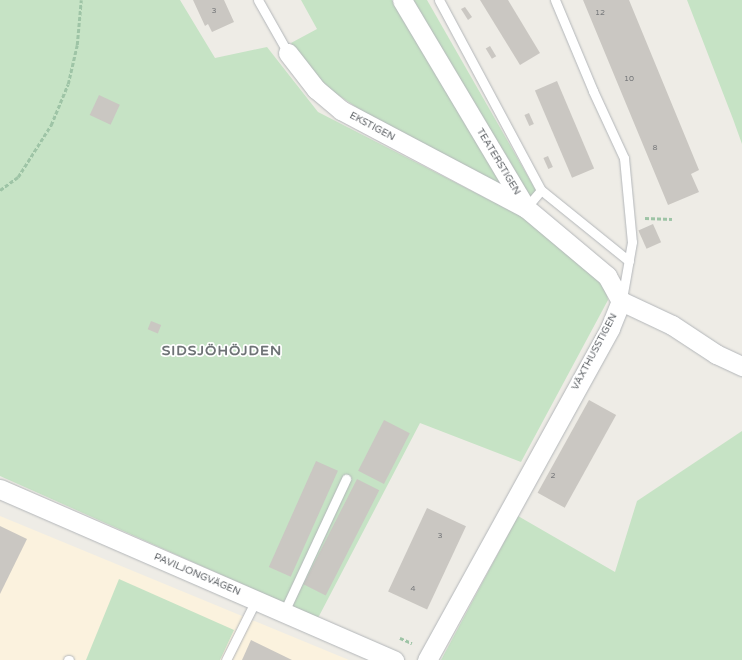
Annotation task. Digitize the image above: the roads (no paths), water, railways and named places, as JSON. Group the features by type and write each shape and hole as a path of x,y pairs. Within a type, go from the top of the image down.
{"street":[{"name":"TEATERSTIGEN","path":"402,0 526,208 607,276 622,301"},
{"name":"EKSTIGEN","path":"288,53 316,89 341,110 526,208"},
{"path":"622,301 672,325 716,354 742,366"},
{"name":"VÄXTHUSSTIGEN","path":"427,660 610,328 622,301"},
{"name":"PAVILJONGVÄGEN","path":"0,489 394,660"}],"lane":[{"name":"EKSTIGEN","path":"258,0 288,53"},
{"path":"439,0 541,190 629,261"},
{"name":"VÄXTHUSSTIGEN","path":"555,0 593,91 624,158 631,218 632,242 622,301"},
{"path":"526,208 541,190"},
{"path":"284,612 346,479"},
{"path":"226,660 256,600"}],"district":[{"name":"SIDSJÖHÖJDEN","path":"222,351"}]}
